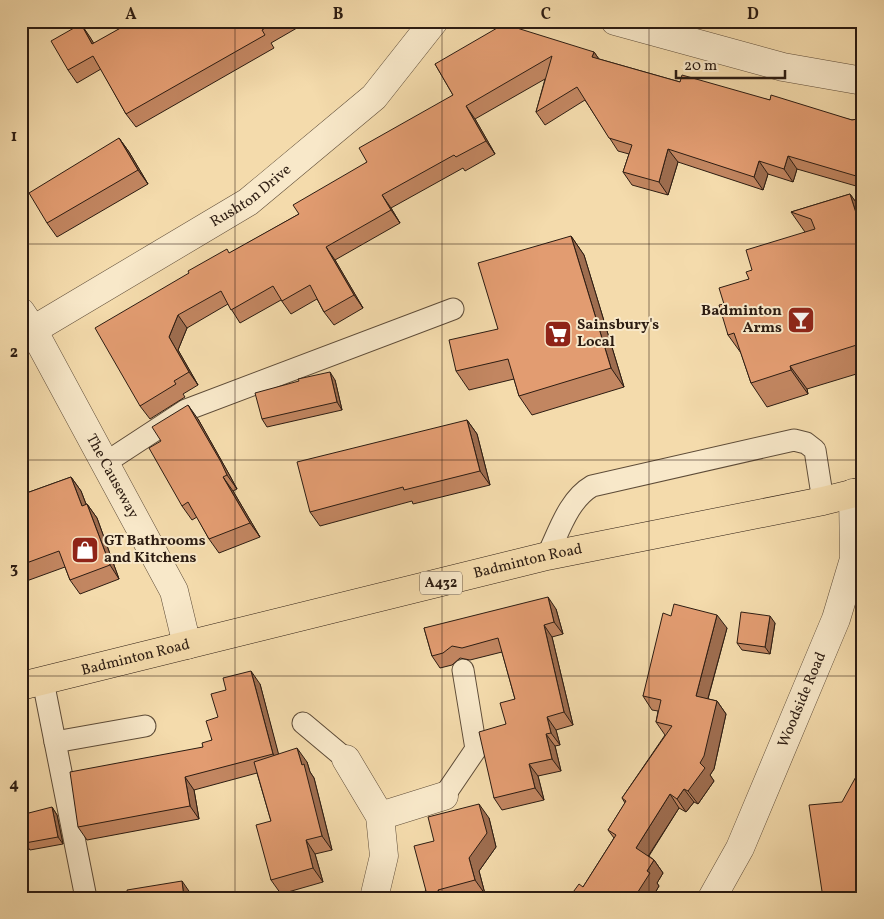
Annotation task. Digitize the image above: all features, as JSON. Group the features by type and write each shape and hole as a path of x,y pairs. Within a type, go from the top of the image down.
{"main road":[{"name":"Badminton Road","path":"32,684 547,556 823,501 858,492"}],"street":[{"name":"Rushton Drive","path":"27,321 248,202 374,98 434,21"},
{"path":"615,21 783,67 863,81"},
{"name":"The Causeway","path":"27,321 174,591 187,645"},
{"name":"Woodside Road","path":"712,898 740,848 836,619 854,559 858,492"},
{"path":"346,759 380,816 384,856 374,898"},
{"path":"380,816 444,796"}],"lane":[{"path":"105,463 186,410 453,310"},
{"path":"547,556 573,504 582,492 592,486 794,440 806,443 815,450 823,501"},
{"path":"444,796 476,749 462,670"},
{"path":"32,684 55,742 86,898"},
{"path":"303,723 346,759"},
{"path":"55,742 145,726"}],"building":[{"path":"133,21 277,21 262,30 265,35 126,114 93,56 68,70 51,41 81,24 92,44"},
{"path":"504,24 594,52 592,57 680,82 682,75 770,100 771,95 852,120 863,118 863,178 788,156 784,169 759,161 754,177 668,149 659,182 623,172 632,145 609,138 577,87 536,112 552,56 466,106 486,141 456,157 454,155 382,195 391,210 326,247 354,295 324,312 310,285 282,301 273,286 231,310 221,291 178,315 169,337 189,372 174,381 176,384 140,406 95,328 227,249 229,253 299,214 293,205 367,162 359,148 453,95 435,64"},
{"path":"119,138 138,170 47,223 29,193"},
{"name":"Badminton Arms","path":"850,194 863,235 863,343 790,366 791,370 751,383 734,333 728,335 719,305 724,304 719,288 749,279 746,272 752,270 746,250 815,229 811,219 791,212"},
{"name":"Sainsbury's Local","path":"571,236 611,368 519,396 508,359 456,371 449,340 498,329 478,263"},
{"path":"330,372 337,402 262,419 255,393 299,381 298,379"},
{"path":"188,405 221,462 227,475 223,477 250,523 209,539 188,502 182,506 149,448 161,441 152,427"},
{"path":"467,420 480,471 404,490 403,487 310,512 297,462"},
{"path":"71,477 82,506 87,504 110,565 70,580 59,551 21,565 21,495"},
{"path":"548,597 554,622 544,625 564,712 547,717 551,733 546,734 552,759 529,764 535,788 494,798 479,732 506,724 500,703 515,699 498,638 462,648 452,646 443,653 432,656 424,628"},
{"path":"674,604 717,615 696,696 717,701 704,756 700,763 705,768 688,791 684,789 677,799 670,794 636,848 654,860 647,871 650,873 634,898 562,898 571,895 579,884 583,887 616,835 608,830 626,801 622,798 672,726 656,722 661,700 643,696 663,613 671,616"},
{"path":"741,612 770,616 765,647 737,643"},
{"path":"251,671 273,754 185,777 190,806 78,827 70,772 203,747 202,743 212,740 206,721 218,717 211,694 226,690 223,678"},
{"path":"297,748 302,765 304,764 322,836 306,840 313,868 271,880 256,825 271,821 254,762"},
{"path":"863,764 863,898 823,898 809,805 842,802"},
{"path":"479,804 487,833 469,858 475,880 438,890 440,898 407,898 407,896 426,891 414,846 434,841 428,817"},
{"path":"52,807 58,837 25,843 21,826 21,815"},
{"path":"182,881 184,898 128,898 127,890"}],"place":[{"name":"Badminton Arms","path":"801,320"},
{"name":"Sainsbury's Local","path":"558,334"},
{"name":"GT Bathrooms and Kitchens","path":"85,550"}]}
